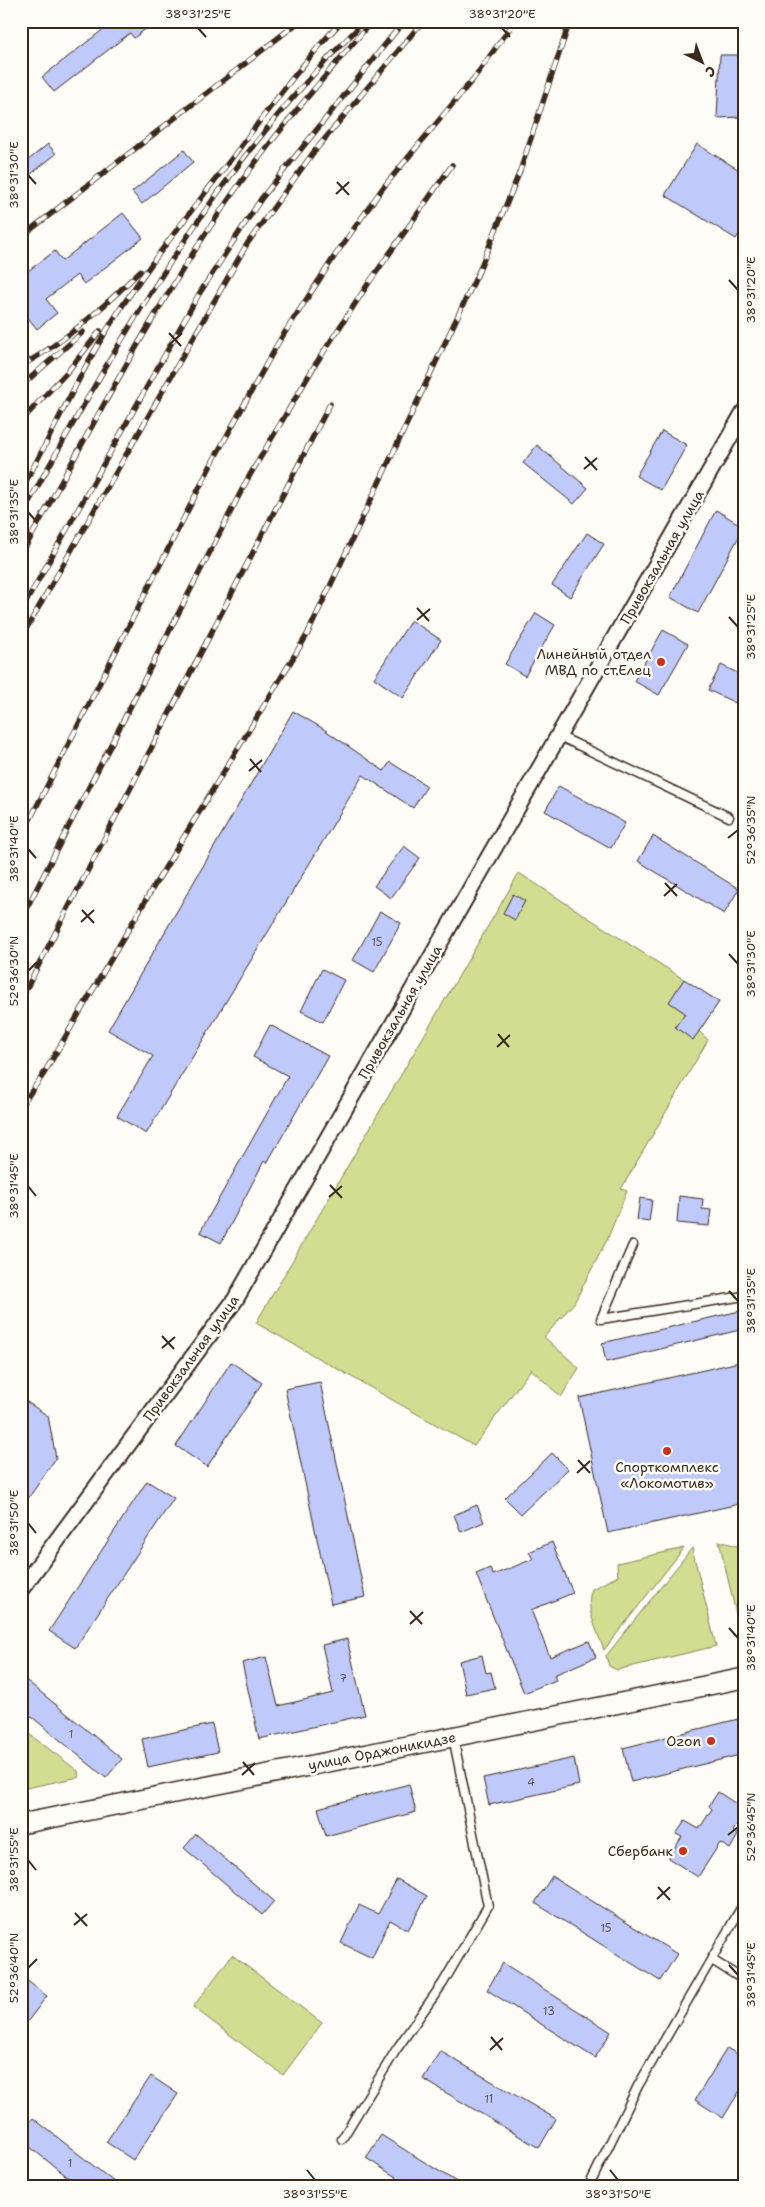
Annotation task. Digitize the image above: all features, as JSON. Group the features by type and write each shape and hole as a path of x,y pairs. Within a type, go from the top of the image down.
{"street":[{"name":"Привокзальная улица","path":"21,1589 235,1300 742,422"},
{"name":"улица Орджоникидзе","path":"21,1824 744,1678"}],"lane":[{"path":"560,736 729,817"},
{"path":"633,1245 601,1319 744,1296"},
{"path":"342,2139 396,2050 443,1982 488,1906 453,1737"},
{"path":"589,2186 638,2086 744,1903"},
{"path":"712,1960 744,1980"}],"green space":[{"path":"519,873 719,1002 699,1031 708,1040 621,1189 627,1191 607,1240 574,1303 544,1337 579,1368 561,1397 531,1369 474,1446 256,1323"},
{"path":"719,1541 744,1548 744,1639 742,1639"},
{"path":"684,1548 604,1650 591,1612 590,1596 592,1589 618,1576 617,1563"},
{"path":"692,1548 716,1646 617,1670 609,1666 606,1656"},
{"path":"21,1728 78,1771 79,1777 21,1789"},
{"path":"232,1955 322,2023 283,2075 193,2007"}],"building":[{"path":"114,21 156,21 134,38 130,33 54,92 42,77"},
{"path":"720,55 744,55 744,117 717,118"},
{"path":"48,144 56,154 21,182 21,166"},
{"path":"697,144 744,173 744,226 736,239 665,195"},
{"path":"184,150 193,162 142,204 132,192"},
{"path":"123,213 143,238 84,284 77,275 46,299 57,313 37,329 21,309 21,276 55,251 62,261"},
{"path":"662,431 687,445 661,490 636,476"},
{"path":"537,445 588,488 574,504 523,463"},
{"path":"716,510 744,527 698,613 670,597"},
{"path":"587,533 604,544 570,597 552,585"},
{"path":"536,613 555,625 525,676 505,664"},
{"path":"411,620 441,640 403,698 374,678"},
{"name":"Линейный отдел МВД по ст.Елец","path":"663,630 688,644 659,695 634,681"},
{"path":"721,665 744,676 744,707 708,690"},
{"path":"293,711 322,728 384,771 390,762 427,786 413,808 363,775 146,1134 117,1116 153,1056 108,1030"},
{"path":"559,786 625,823 611,848 545,811"},
{"path":"653,836 739,889 724,914 638,861"},
{"path":"404,846 420,858 391,898 374,886"},
{"path":"513,894 525,901 515,920 503,913"},
{"path":"380,911 401,923 374,972 353,960"},
{"path":"322,969 344,980 323,1022 301,1011"},
{"path":"684,979 719,1002 693,1040 675,1027 685,1013 669,1002"},
{"path":"270,1025 328,1056 267,1163 264,1161 221,1243 200,1232 288,1076 253,1057"},
{"path":"679,1196 703,1199 702,1209 711,1210 709,1226 677,1223"},
{"path":"640,1198 652,1200 649,1222 637,1220"},
{"path":"744,1310 744,1329 606,1362 602,1343"},
{"name":"Спорткомплекс «Локомотив»","path":"744,1361 744,1503 608,1533 579,1398"},
{"path":"231,1362 262,1383 207,1467 176,1446"},
{"path":"320,1382 365,1597 331,1604 285,1389"},
{"path":"21,1398 48,1416 56,1458 21,1509"},
{"path":"552,1453 568,1469 521,1514 505,1498"},
{"path":"147,1481 174,1498 75,1648 49,1631"},
{"path":"477,1505 484,1522 461,1532 454,1515"},
{"path":"552,1542 573,1593 531,1610 550,1657 589,1641 596,1657 554,1675 556,1680 524,1693 476,1574 490,1568 493,1575 533,1559 529,1552"},
{"path":"347,1639 365,1715 259,1739 242,1663 266,1657 278,1706 333,1693 322,1645"},
{"path":"482,1655 486,1673 491,1672 495,1688 466,1694 459,1661"},
{"path":"21,1676 122,1759 106,1778 21,1708"},
{"path":"738,1719 744,1742 744,1754 631,1782 623,1748"},
{"path":"212,1724 218,1752 148,1767 142,1739"},
{"path":"574,1758 579,1785 489,1805 483,1778"},
{"path":"409,1784 416,1812 326,1836 318,1808"},
{"path":"718,1792 744,1809 744,1815 733,1831 738,1835 730,1849 720,1843 698,1877 668,1858 682,1837 676,1834 685,1821 699,1829 712,1809 709,1806"},
{"path":"196,1834 274,1901 262,1915 184,1848"},
{"path":"552,1876 677,1954 660,1981 535,1903"},
{"path":"397,1879 427,1896 408,1930 390,1920 372,1958 341,1943 359,1905 378,1914"},
{"path":"503,1963 611,2032 595,2058 487,1990"},
{"path":"21,1976 47,1996 21,2030"},
{"path":"727,2048 744,2058 744,2084 723,2118 695,2100"},
{"path":"440,2051 556,2119 539,2148 423,2079"},
{"path":"151,2076 178,2094 133,2160 106,2142"},
{"path":"33,2118 119,2186 79,2186 21,2140 21,2134"},
{"path":"381,2135 463,2186 410,2186 366,2158"}],"railway":[{"path":"21,237 300,21"},
{"path":"21,490 89,361 127,298 280,94 342,21"},
{"path":"21,555 151,321 208,230 270,144 372,21"},
{"path":"21,611 199,294 261,199 404,21"},
{"path":"21,638 247,244 313,153 423,21"},
{"path":"21,837 213,461 278,343 336,254 382,189 474,78 515,21"},
{"path":"21,1106 43,1075 151,891 307,635 479,271 520,171 570,21"},
{"path":"21,516 132,323 213,199 305,83 356,30"},
{"path":"21,919 247,480 315,365 368,284 452,165"},
{"path":"21,366 54,346 84,323 140,271"},
{"path":"21,421 68,371 100,331"},
{"path":"21,386 83,332"},
{"path":"21,999 330,404"}],"place":[{"name":"Линейный отдел МВД по ст.Елец","path":"661,662"},
{"name":"Спорткомплекс «Локомотив»","path":"667,1451"},
{"name":"Ozon","path":"711,1741"},
{"name":"Сбербанк","path":"683,1851"}]}
